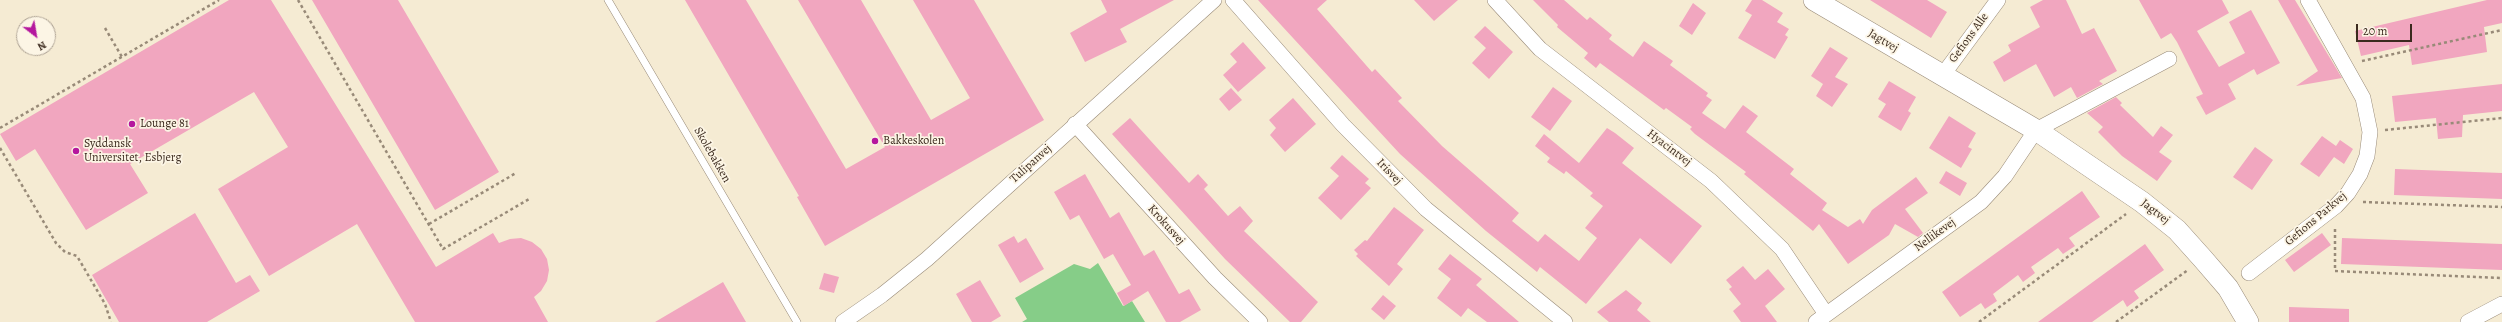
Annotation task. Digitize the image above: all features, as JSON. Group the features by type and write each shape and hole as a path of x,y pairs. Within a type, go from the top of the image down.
{"street":[{"name":"Tulipanvej","path":"843,322 882,295 927,259 1214,0"},
{"name":"Irisvej","path":"1233,0 1343,126 1426,209 1565,322"},
{"name":"Hyacintvej","path":"1495,0 1540,49 1712,180 1782,250 1821,318"},
{"name":"Jagtvej","path":"1814,0 2036,130 2142,202 2177,230 2203,259 2228,288 2248,322"},
{"name":"Gefions Alle","path":"1942,76 1998,0"},
{"name":"Gefions Parkvej","path":"2249,272 2326,213 2348,194 2360,174 2367,156 2370,132 2363,98 2308,0"},
{"path":"2036,130 2168,59"},
{"name":"Krokusvej","path":"1075,124 1215,278 1260,322"},
{"name":"Nellikevej","path":"1821,318 1981,202 2005,176 2036,130"},
{"path":"2468,322 2502,304"}],"lane":[{"name":"Skolebakken","path":"608,0 797,322"}],"path":[{"path":"0,128 219,0"},
{"path":"298,0 443,249 531,198"},
{"path":"105,28 122,57"},
{"path":"2345,65 2502,30"},
{"path":"2370,132 2502,118"},
{"path":"0,148 56,243 65,252 77,256 105,304 111,322"},
{"path":"429,224 516,173"},
{"path":"2348,194 2362,202 2502,206"},
{"path":"1979,322 2142,202"},
{"path":"2326,213 2335,225 2335,271 2502,278"},
{"path":"2116,322 2203,259"}],"green space":[{"path":"1098,263 1123,306 1132,301 1145,322 1022,322 1027,319 1015,298 1074,264 1090,269"}],"building":[{"path":"229,0 271,0 436,267 493,233 499,243 510,239 521,238 532,242 541,249 547,259 549,270 547,281 541,291 534,297 548,322 415,322 357,224 269,276 218,189 288,147 254,92 130,164 148,193 86,230 35,149 16,161 0,134"},
{"path":"312,0 398,0 499,172 435,210"},
{"path":"685,0 746,0 846,169 885,147 798,0 861,0 931,120 970,98 913,0 974,0 1044,120 825,246 797,197 799,196"},
{"path":"1101,0 1174,0 1120,29 1127,42 1085,62 1070,33 1107,12"},
{"path":"1258,0 1327,0 1317,9 1372,72 1375,69 1402,98 1398,101 1442,146 1519,213 1512,221 1538,242 1545,234 1579,261 1597,238 1585,228 1603,206 1590,196 1593,193 1566,171 1564,174 1547,162 1550,158 1535,146 1544,134 1579,163 1607,128 1634,148 1622,163 1702,226 1671,264 1640,238 1586,304 1540,267 1537,272 1486,231 1400,154"},
{"path":"1414,0 1458,0 1434,21"},
{"path":"1533,0 1564,0 1587,20 1590,17 1612,35 1609,39 1633,57 1644,41 1673,61 1670,65 1708,93 1706,96 1712,100 1702,113 1725,129 1743,105 1758,116 1746,132 1794,169 1790,174 1827,203 1822,210 1848,227 1860,219 1863,224 1872,210 1916,177 1928,193 1905,209 1923,233 1918,237 1895,224 1889,235 1848,264 1819,224 1813,231 1744,174 1746,172 1695,134 1690,129 1692,127 1666,108 1664,110 1600,63 1596,68 1584,58 1588,53 1557,27 1558,25"},
{"path":"1752,0 1762,0 1783,13 1777,22 1789,29 1785,35 1788,37 1775,59 1738,38 1752,15 1745,11"},
{"path":"1870,0 1927,0 1947,12 1931,38"},
{"path":"2043,0 2066,0 2082,34 2094,28 2117,71 2099,81 2103,84 2077,98 2071,87 2054,97 2036,64 2004,82 1993,62 2011,51 2008,45 2040,27 2030,7"},
{"path":"2139,0 2222,0 2229,13 2197,31 2219,67 2245,53 2229,22 2251,10 2280,63 2257,75 2254,69 2228,84 2236,99 2206,115 2196,97 2203,94 2177,42 2171,33 2161,39"},
{"path":"2278,0 2295,0 2342,78 2296,86 2318,71"},
{"path":"2487,0 2502,0 2502,23 2484,27 2487,52 2412,65 2409,45 2361,56 2355,31"},
{"path":"1693,3 1706,13 1692,35 1679,26"},
{"path":"1485,26 1513,52 1489,79 1472,63 1486,48 1474,37"},
{"path":"1243,42 1266,68 1238,92 1223,75 1237,62 1230,54"},
{"path":"1830,47 1848,58 1835,77 1848,84 1832,107 1816,96 1823,84 1811,76"},
{"path":"1889,81 1916,97 1908,111 1911,113 1901,131 1878,117 1886,104 1878,99"},
{"path":"2502,84 2502,111 2463,115 2462,137 2438,139 2436,118 2395,122 2392,96"},
{"path":"1553,87 1572,101 1550,131 1531,117"},
{"path":"1231,88 1242,100 1229,111 1219,99"},
{"path":"2116,97 2122,103 2120,105 2153,137 2161,126 2173,135 2159,152 2172,161 2157,181 2122,156 2098,132 2103,127 2087,113"},
{"path":"1293,98 1316,124 1285,152 1270,135 1276,128 1269,120"},
{"path":"1949,116 1976,133 1968,147 1972,149 1961,168 1929,148"},
{"path":"1130,118 1189,183 1198,174 1208,185 1204,189 1228,216 1240,206 1253,221 1244,231 1318,302 1301,322 1290,322 1225,259 1112,134"},
{"path":"2322,136 2336,146 2340,140 2353,149 2344,164 2334,157 2319,177 2300,164"},
{"path":"2255,147 2273,160 2252,190 2233,177"},
{"path":"1342,155 1369,179 1365,183 1371,188 1341,220 1318,198 1339,176 1330,168"},
{"path":"2395,169 2502,173 2502,199 2394,195"},
{"path":"1946,171 1967,183 1960,196 1939,183"},
{"path":"1085,174 1110,218 1119,212 1144,256 1154,250 1179,294 1189,289 1201,310 1180,322 1166,322 1148,291 1124,306 1117,293 1131,285 1113,254 1104,259 1079,215 1070,220 1054,192"},
{"path":"2082,191 2100,217 2069,238 2075,246 2063,254 2058,248 2031,267 2035,273 2023,282 2018,275 1993,294 1997,301 1985,309 1981,303 1960,317 1942,292"},
{"path":"1394,207 1424,230 1397,264 1403,269 1389,286 1356,256 1358,254 1354,250 1365,240 1367,241"},
{"path":"195,213 236,283 250,275 260,291 207,322 119,322 92,275"},
{"path":"2322,233 2331,245 2294,272 2285,260"},
{"path":"1014,236 1018,243 1026,238 1044,269 1020,283 998,245"},
{"path":"2342,238 2502,244 2502,270 2341,264"},
{"path":"2145,244 2164,270 2134,291 2139,298 2127,307 2123,300 2092,322 2038,322"},
{"path":"1450,254 1482,279 1476,285 1519,322 1487,322 1468,308 1461,317 1437,298 1451,279 1438,269"},
{"path":"1743,266 1755,280 1768,269 1785,289 1765,306 1777,322 1741,322 1733,311 1741,304 1729,289 1732,287 1726,280"},
{"path":"824,273 839,277 834,293 819,289"},
{"path":"980,280 1001,316 991,322 972,322 956,294"},
{"path":"723,282 746,322 655,322"},
{"path":"1626,290 1642,303 1637,310 1651,322 1609,322 1597,312"},
{"path":"1383,295 1396,306 1384,320 1371,309"},
{"path":"2289,307 2349,309 2349,322 2289,322"}],"place":[{"name":"Lounge 81","path":"132,124"},
{"name":"Bakkeskolen","path":"875,141"},
{"name":"Syddansk Universitet, Esbjerg","path":"76,151"}]}
